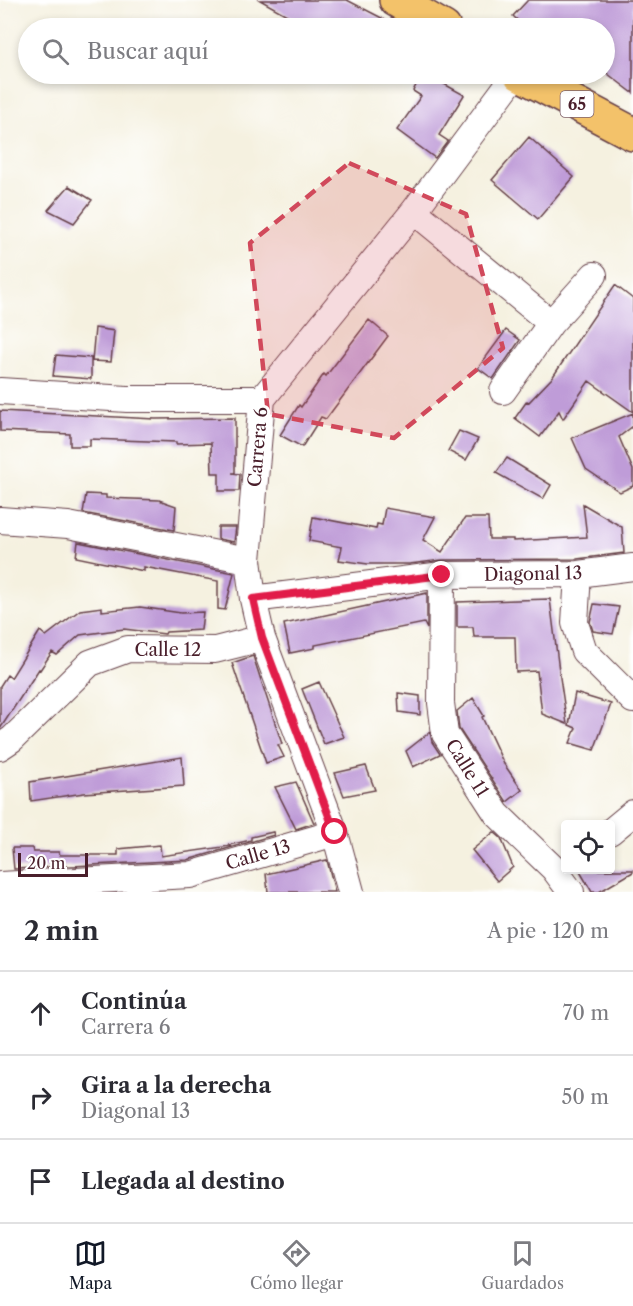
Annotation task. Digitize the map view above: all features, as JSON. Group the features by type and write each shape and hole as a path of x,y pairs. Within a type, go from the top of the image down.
{"main road":[{"path":"396,0 427,18"},
{"name":"65","path":"537,84 633,134"}],"street":[{"name":"Carrera 6","path":"351,892 335,832 262,638 253,599 248,560 262,399 414,211 510,84"},
{"path":"414,211 551,323"},
{"path":"503,391 551,323 594,275"},
{"path":"0,391 127,399 262,399"},
{"path":"4,526 68,525 248,560"},
{"name":"Diagonal 13","path":"253,599 442,575 578,574 632,566"},
{"path":"578,574 575,623 584,651 633,700"},
{"name":"Calle 11","path":"442,575 441,703 445,734 497,814 560,866 572,892"},
{"name":"Calle 12","path":"0,747 12,739 90,663 128,649 215,650 262,638"},
{"path":"615,828 633,813"},
{"name":"Calle 13","path":"0,885 190,875 335,832"}],"highlighted area":[{"path":"349,163 466,214 503,348 394,438 268,414 250,243"}],"building":[{"path":"260,0 347,0 382,18 292,18"},
{"path":"528,0 633,0 633,93 615,79 615,18 515,18 513,16"},
{"path":"417,84 444,84 464,95 439,135 448,141 435,158 397,130 421,96 413,91"},
{"path":"529,137 574,177 538,219 492,180"},
{"path":"69,186 92,200 74,223 48,210"},
{"path":"615,285 633,299 633,412 589,381 563,419 559,411 540,437 515,418 527,401 529,402 552,378"},
{"path":"369,320 388,336 326,419 321,417 302,447 280,435 299,405 301,407 324,374 326,376"},
{"path":"95,328 114,331 111,362 92,361"},
{"path":"506,330 520,340 493,379 478,368"},
{"path":"56,355 91,358 91,379 53,376"},
{"path":"0,411 155,419 235,418 235,473 232,473 240,474 239,491 219,491 219,473 212,473 211,443 176,444 176,442 90,439 90,446 70,446 70,434 0,431"},
{"path":"633,413 633,426 619,437 633,470 633,486 620,492 586,469 572,438"},
{"path":"459,431 478,439 466,460 448,451"},
{"path":"507,458 551,485 543,499 496,473"},
{"path":"86,494 106,495 106,498 159,500 176,506 174,530 83,513"},
{"path":"583,504 622,527 624,553 577,559 442,560 409,564 368,564 339,560 342,547 309,541 313,517 376,529 377,524 382,525 385,508 435,517 423,540 442,552 465,518 488,518 489,539 513,539 513,541 587,537"},
{"path":"218,527 236,527 234,542 218,539"},
{"path":"78,542 234,573 225,610 218,609 218,581 144,567 144,571 76,557"},
{"path":"427,593 427,629 424,623 315,645 315,648 290,653 284,624"},
{"path":"550,599 567,724 542,714 537,671 516,672 515,637 474,637 473,627 457,627 457,602"},
{"path":"594,604 619,607 613,634 593,631 590,622"},
{"path":"102,607 102,611 140,607 181,613 203,612 201,630 166,632 165,634 124,629 80,635 57,655 52,652 0,729 0,686 7,675 11,678 40,631 46,636 80,610"},
{"path":"253,656 282,744 278,745 284,757 266,763 232,663"},
{"path":"319,682 344,737 324,744 302,689"},
{"path":"398,693 420,696 420,715 399,712"},
{"path":"575,693 611,704 594,750 570,743 576,728 569,725"},
{"path":"473,698 484,716 482,717 504,764 522,790 507,802 459,729 457,711"},
{"path":"430,732 432,742 440,754 413,767 406,751"},
{"path":"182,757 184,786 84,793 31,801 30,782"},
{"path":"366,766 375,790 344,796 335,773"},
{"path":"296,782 314,823 296,829 275,787"},
{"path":"273,832 274,835 187,860 14,869 12,848 32,848 33,852 59,852 60,855 118,855 118,849 160,845 161,856 230,846 251,840 251,837"},
{"path":"494,832 501,838 513,867 497,881 472,850"},
{"path":"327,860 335,892 268,892 266,874"},
{"path":"615,870 633,870 599,892 592,892 581,874 615,874"}],"route":[{"path":"335,832 262,638 253,599 442,575"}]}
